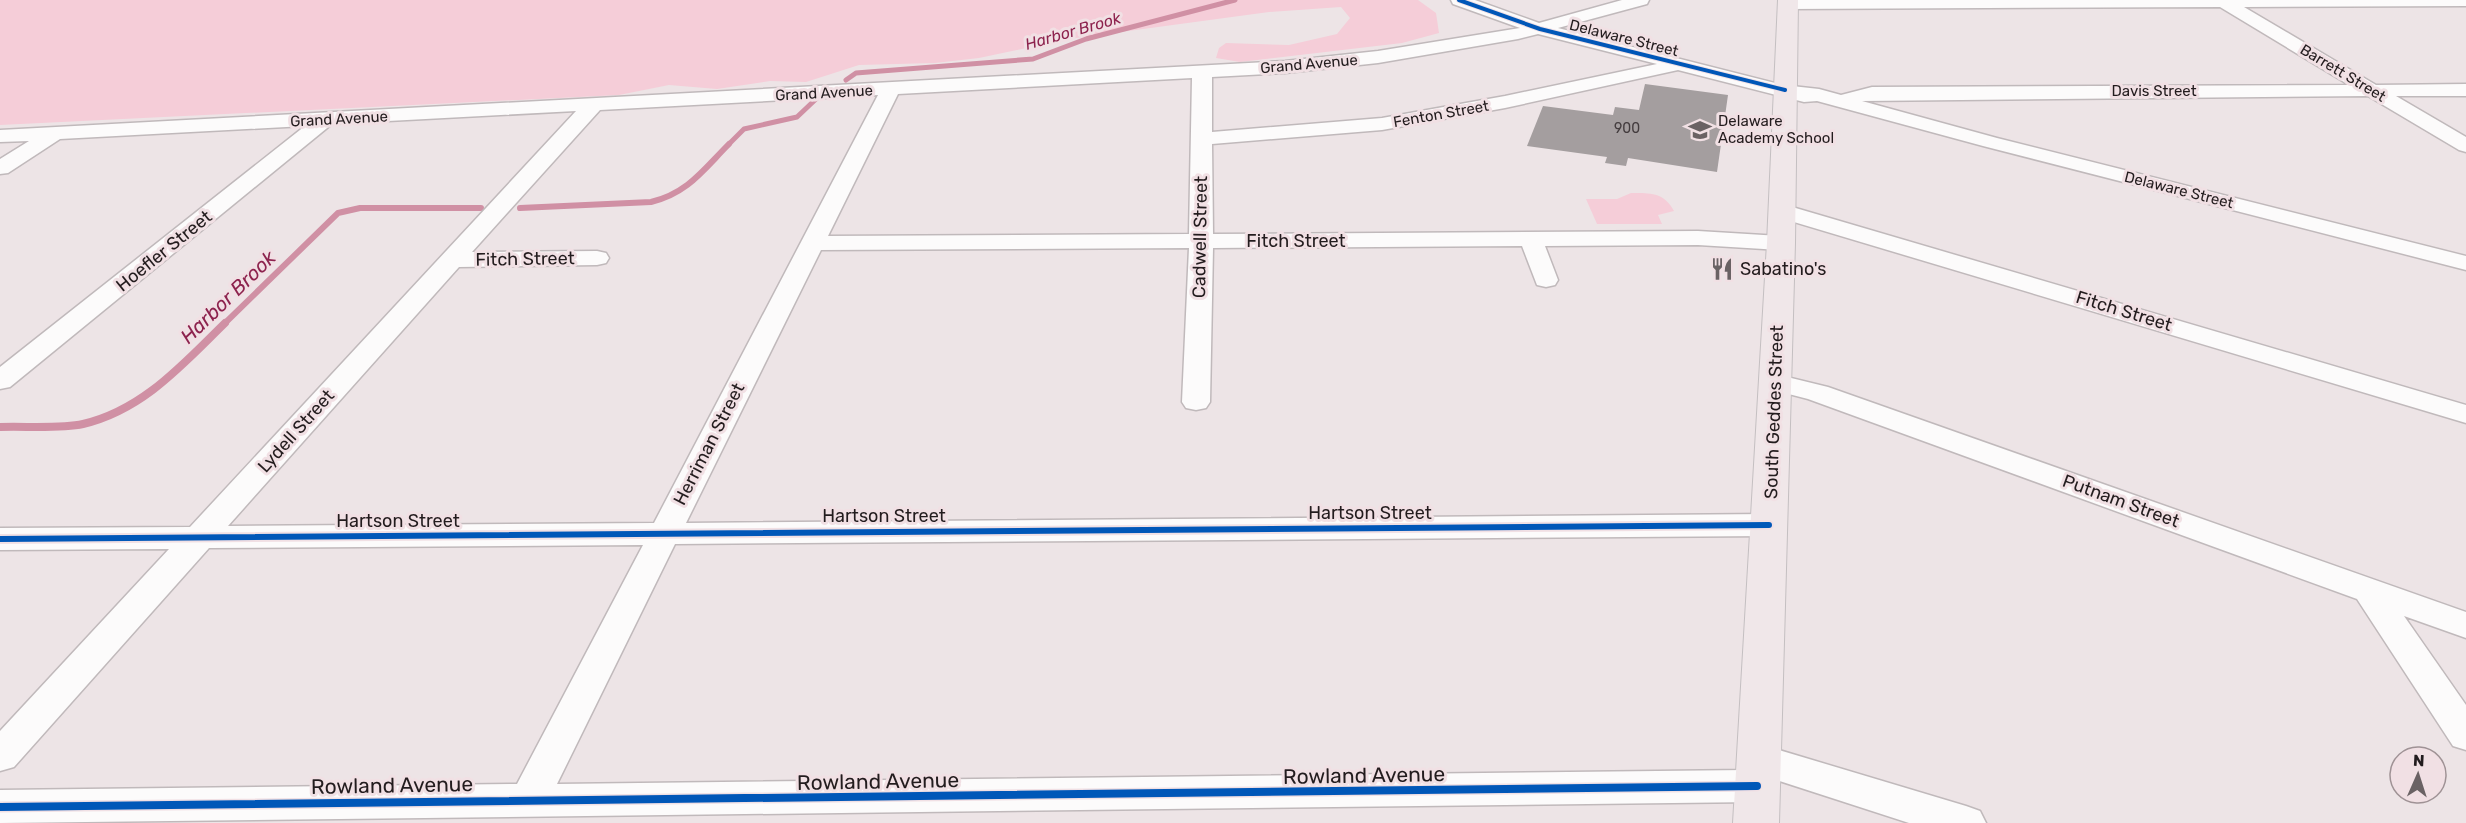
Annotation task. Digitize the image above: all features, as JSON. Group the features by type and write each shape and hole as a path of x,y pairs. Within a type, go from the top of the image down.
{"main road":[{"name":"South Geddes Street","path":"1757,789 1782,211 1788,2"}],"street":[{"name":"Delaware Street","path":"1460,0 1540,29 1785,90 1871,114 1892,116"},
{"name":"Grand Avenue","path":"0,136 1202,73 1378,57 1540,29 1641,0"},
{"name":"Barrett Street","path":"2222,1 2466,146"},
{"path":"1788,2 2466,2"},
{"name":"Fenton Street","path":"1202,139 1382,124 1505,102 1666,68 1677,63"},
{"name":"Cadwell Street","path":"1196,402 1201,241 1202,73"},
{"name":"Herriman Street","path":"529,800 891,89"},
{"name":"Delaware Street","path":"1785,90 1844,102 2466,263"},
{"name":"Davis Street","path":"1844,102 1854,96 1872,93 2466,90"},
{"name":"Lydell Street","path":"0,756 593,105"},
{"name":"Hoefler Street","path":"0,381 326,119"},
{"path":"0,168 55,133"},
{"name":"Fitch Street","path":"1782,211 2466,414"},
{"name":"Fitch Street","path":"811,243 1698,238 1780,243"},
{"path":"1531,239 1546,280"},
{"name":"Fitch Street","path":"453,260 597,258"},
{"name":"Putnam Street","path":"1774,382 1818,393 2466,625"},
{"name":"Hartson Street","path":"0,540 1769,525"},
{"path":"2369,590 2466,735"},
{"name":"Rowland Avenue","path":"0,807 437,812 529,800 1757,789 1857,791 1966,823"}],"shaded area":[{"path":"0,0 1418,0 1436,13 1439,33 1402,43 1240,62 1216,58 1219,48 1226,43 1289,45 1337,34 1350,18 1341,7 1269,12 1069,39 979,58 935,63 859,65 806,82 770,81 717,89 669,85 619,95 0,125"},
{"path":"1631,193 1661,197 1674,211 1658,215 1662,224 1597,224 1586,199 1617,199"}],"building":[{"name":"Delaware Academy School","path":"1645,84 1728,95 1717,172 1628,158 1626,166 1605,163 1607,157 1527,146 1543,106 1613,115 1615,107 1639,110"}],"waterway":[{"name":"Harbor Brook","path":"846,80 856,73 1033,59 1086,39 1235,0"},
{"name":"Harbor Brook","path":"729,144 744,129 797,117 816,99"},
{"name":"Harbor Brook","path":"520,208 651,202 685,187 729,144"},
{"name":"Harbor Brook","path":"223,325 338,213 360,208 481,208"},
{"name":"Harbor Brook","path":"0,427 74,426 105,417 125,408 161,384 223,325"}],"cycle path":[{"path":"1459,0 1540,29 1785,90"},
{"path":"0,539 1769,525"},
{"path":"0,807 1757,786"}],"place":[{"name":"Delaware Academy School","path":"1700,130"},
{"name":"Sabatino's","path":"1722,269"}]}
